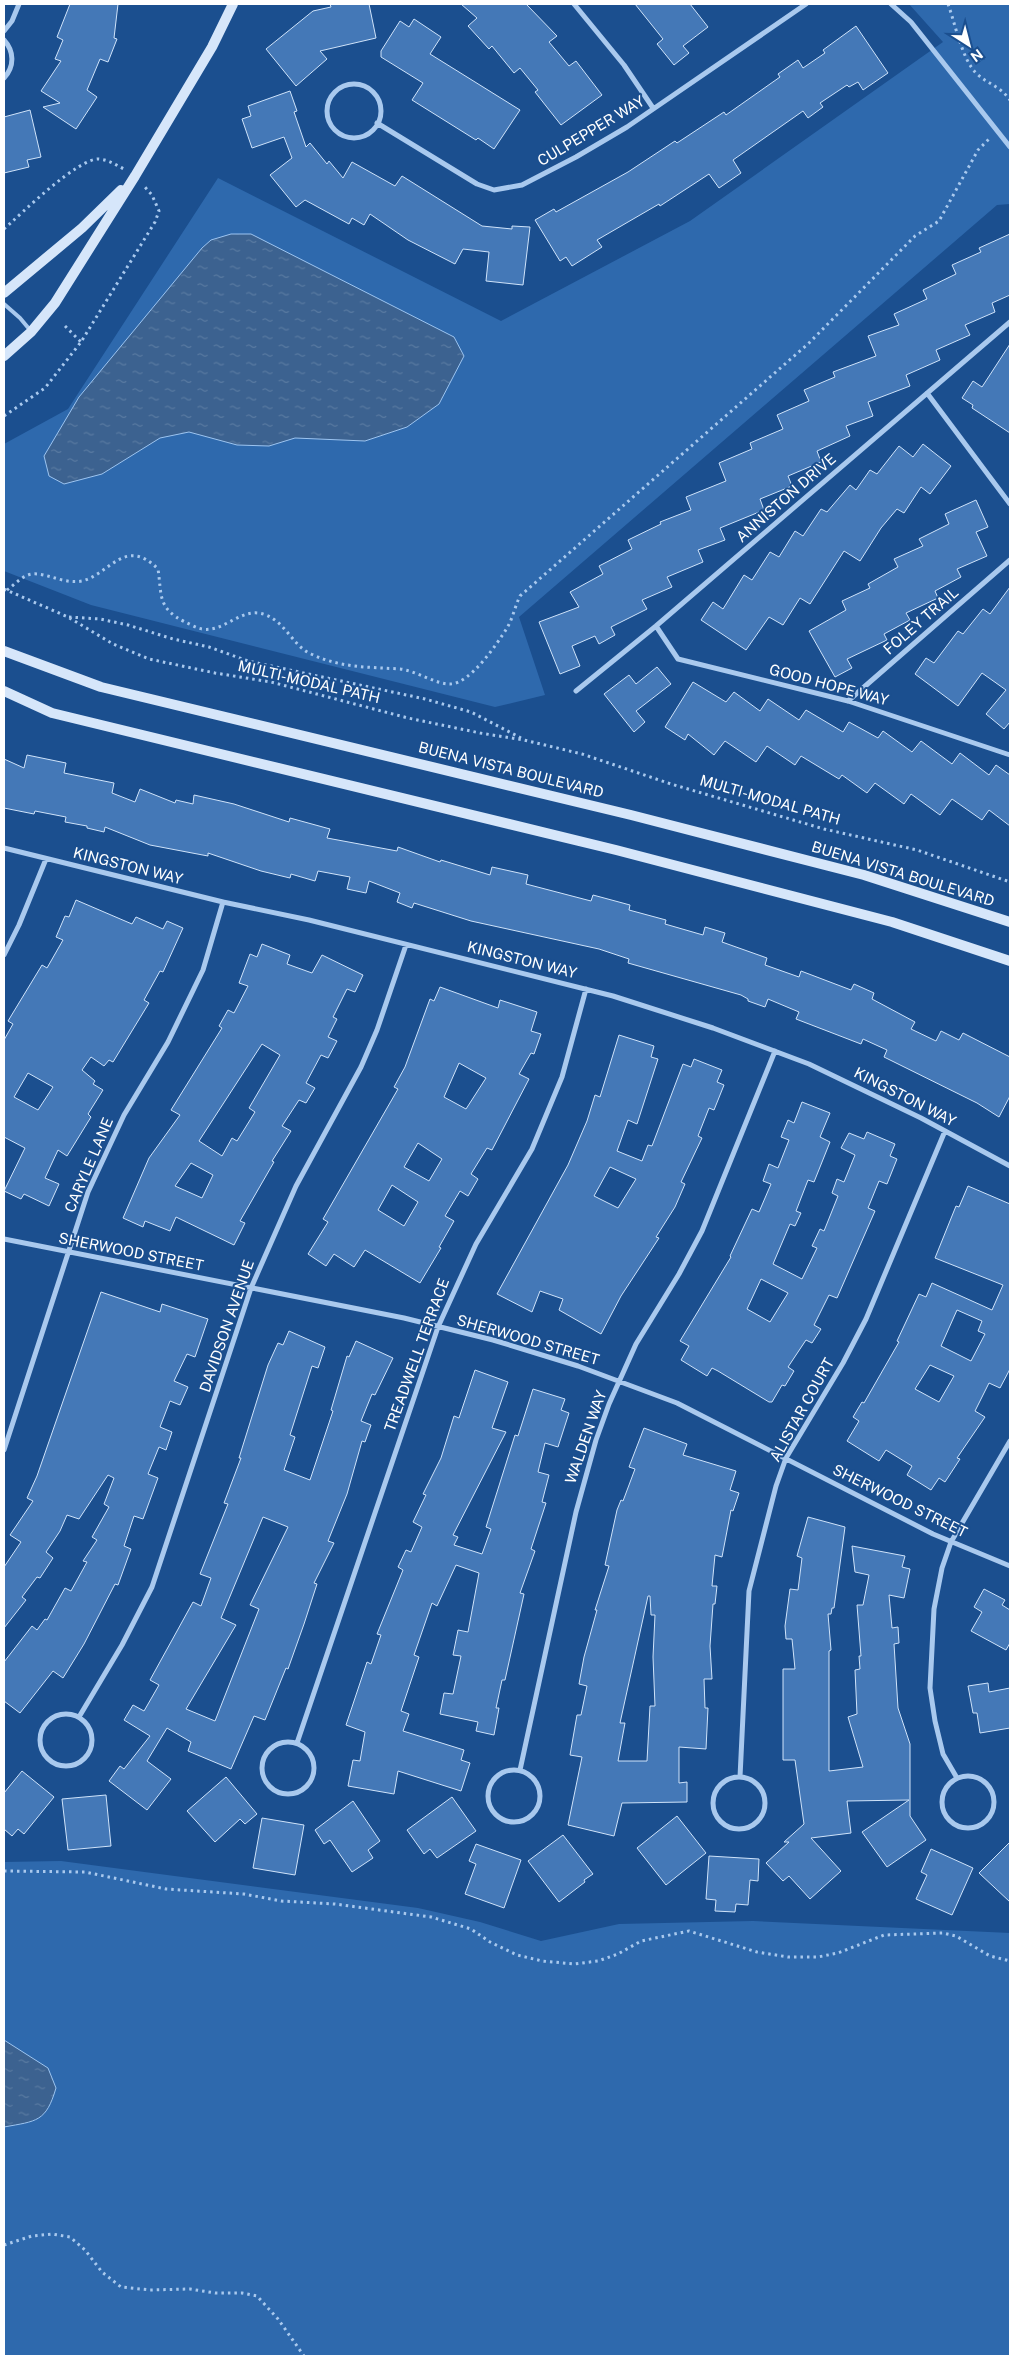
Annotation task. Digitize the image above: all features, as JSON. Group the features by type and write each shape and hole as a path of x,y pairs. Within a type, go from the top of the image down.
{"main road":[{"path":"4,356 31,332 55,303 136,176 212,47 233,4"},
{"path":"4,293 82,228 136,176"},
{"name":"BUENA VISTA BOULEVARD","path":"4,651 101,687 631,815 864,875 1010,922"},
{"path":"4,690 52,713 635,855 892,922 1010,961"}],"street":[{"path":"4,31 12,21 19,4"},
{"path":"574,4 624,65 653,108"},
{"name":"CULPEPPER WAY","path":"377,123 477,184 494,190 522,186 576,157 653,108 806,4"},
{"path":"891,4 911,22 1010,147"},
{"path":"4,40 12,54 11,68 4,78"},
{"path":"353,84 370,90 380,105 377,123 372,130 357,137 341,134 330,122 327,106 330,98 336,91 353,84"},
{"name":"ANNISTON DRIVE","path":"576,691 656,626 1010,322"},
{"path":"927,393 1010,504"},
{"name":"FOLEY TRAIL","path":"848,700 1010,560"},
{"name":"GOOD HOPE WAY","path":"656,626 678,660 848,700 1010,754"},
{"name":"KINGSTON WAY","path":"4,848 222,902 309,920 586,989 713,1028 776,1051 870,1093 1010,1166"},
{"path":"4,954 19,925 46,859"},
{"name":"CARYLE LANE","path":"4,1450 88,1192 138,1090 168,1042 203,970 222,902"},
{"name":"DAVIDSON AVENUE","path":"79,1717 122,1645 152,1587 251,1288 296,1186 361,1067 377,1030 406,945"},
{"name":"TREADWELL TERRACE","path":"297,1743 438,1327 476,1244 532,1149 562,1077 586,989"},
{"name":"WALDEN WAY","path":"520,1770 584,1477 619,1381 636,1344 679,1274 702,1231 776,1051"},
{"name":"ALISTAR COURT","path":"740,1777 749,1591 766,1519 786,1458 843,1363 866,1319 945,1131"},
{"name":"SHERWOOD STREET","path":"4,1239 438,1327 493,1340 578,1366 677,1404 786,1458 878,1507 951,1542 1010,1566"},
{"path":"957,1778 944,1754 935,1721 930,1688 934,1609 942,1568 951,1542 1010,1440"},
{"path":"61,1714 79,1717 90,1728 92,1745 84,1759 70,1766 54,1763 46,1758 40,1741 46,1724 61,1714"},
{"path":"279,1743 297,1743 310,1753 315,1768 313,1776 309,1784 296,1793 280,1792 266,1781 262,1763 266,1755 279,1743"},
{"path":"520,1770 535,1780 540,1798 533,1814 517,1822 508,1822 500,1819 490,1806 488,1790 492,1782 504,1772 520,1770"},
{"path":"965,1776 981,1779 992,1791 994,1807 986,1822 979,1826 970,1828 953,1823 943,1809 945,1791 957,1778 965,1776"},
{"path":"740,1777 757,1784 766,1800 765,1809 755,1824 738,1830 730,1828 717,1818 713,1802 715,1794 725,1782 740,1777"}],"lane":[{"path":"4,304 20,318 31,332"}],"path":[{"path":"948,4 971,66 982,78 999,87 1010,100"},
{"path":"6,590 32,573 42,574 65,582 84,580 118,558 141,557 158,569 161,601 169,612 193,626 203,629 214,628 244,614 260,613 284,627 300,646 316,656 353,667 410,671 448,684 458,684 468,677 507,628 520,596 809,344 916,236 939,221 978,150 997,130"},
{"path":"65,326 81,342"},
{"name":"MULTI-MODAL PATH","path":"6,590 68,617 113,644 149,659 215,673 271,682 408,718 480,734 524,740 582,754 671,784 824,829 917,850 1010,882"},
{"name":"MULTI-MODAL PATH","path":"68,617 100,619 128,625 173,639 209,647 248,661 425,699 471,712 524,740"},
{"path":"4,1871 85,1872 166,1889 244,1894 281,1901 335,1904 431,1917 471,1929 490,1942 517,1955 542,1961 574,1964 598,1961 618,1954 641,1941 689,1931 757,1952 788,1957 818,1958 838,1953 884,1935 943,1933 956,1936 990,1956 1010,1961"},
{"path":"4,2245 32,2236 52,2234 70,2237 86,2250 102,2272 121,2287 150,2290 190,2289 257,2296 278,2319 304,2356"}],"shaded area":[{"path":"909,4 1010,4 1010,204 997,205 519,617 545,695 495,707 91,605 4,571 4,444 68,409 218,178 501,321 690,221 943,42"},
{"path":"61,1861 418,1908 480,1922 541,1941 619,1924 753,1921 1010,1933 1010,2356 4,2356 4,1862"}],"water":[{"path":"231,234 251,234 454,337 464,356 439,404 407,427 365,441 295,438 269,446 237,445 189,432 160,438 102,474 64,484 49,476 44,456 79,397 202,248 211,240"},
{"path":"4,2040 48,2068 56,2088 48,2108 39,2118 4,2127"}],"building":[{"path":"70,4 118,4 114,38 117,39 108,62 100,59 87,90 97,97 76,129 43,107 60,103 41,91 61,61 55,59 63,40 57,37"},
{"path":"330,4 369,4 376,38 320,51 327,59 296,86 266,49 313,11 331,7"},
{"path":"461,4 526,4 557,36 549,42 569,66 576,61 602,95 561,125 535,92 538,90 520,68 514,73 492,46 489,49 468,26 477,18"},
{"path":"635,4 690,4 708,27 683,46 689,53 674,65 657,44 663,39"},
{"path":"414,19 441,37 430,54 520,110 494,149 478,138 476,140 412,100 423,83 381,57 381,51 400,21 409,27"},
{"path":"856,26 888,73 863,90 858,82 849,87 847,85 820,103 823,107 808,118 803,111 733,160 741,173 719,188 709,174 660,206 659,204 597,240 602,247 572,266 566,257 560,261 535,220 554,209 556,212 628,172 724,112 726,115 780,77 778,74 798,60 803,68 825,53 823,50"},
{"path":"290,91 297,111 294,112 306,147 310,143 327,164 329,161 343,178 352,162 395,186 402,176 482,226 512,229 512,226 530,227 523,285 486,281 489,252 463,249 455,264 408,240 370,214 364,225 352,218 349,224 305,200 296,207 270,175 292,158 284,137 252,148 242,119 251,116 248,106"},
{"path":"30,110 41,157 27,160 29,167 4,173 4,117"},
{"path":"1010,234 1010,295 992,303 995,312 965,325 970,335 936,350 940,360 906,375 910,386 868,402 873,416 846,426 850,436 817,451 821,462 788,476 792,486 760,499 764,510 720,528 725,540 698,550 703,562 667,577 672,587 642,600 647,609 611,627 615,635 599,644 595,636 572,646 580,666 560,674 539,622 579,607 570,592 603,574 599,566 632,549 628,540 661,524 660,522 691,510 686,497 726,481 719,463 752,449 750,443 783,429 777,415 809,401 804,390 835,377 833,372 876,356 868,336 899,325 894,314 927,299 923,290 956,274 952,265 981,252 979,248"},
{"path":"1010,344 1010,433 972,408 973,405 962,398 973,381 982,387"},
{"path":"923,444 951,466 930,494 921,487 904,513 897,509 881,528 860,561 844,551 810,604 800,598 783,625 769,617 746,650 701,620 713,602 723,609 744,575 752,580 770,552 779,557 795,531 803,536 821,509 827,512 850,485 856,490 870,470 877,474 899,446 913,457"},
{"path":"976,500 988,527 976,532 987,556 957,569 961,577 935,591 938,598 906,613 910,620 884,634 887,640 847,659 852,668 835,677 809,631 846,610 842,601 870,588 868,584 898,567 894,559 923,546 919,539 949,524 945,514"},
{"path":"1010,587 1010,722 1004,729 986,714 1006,690 982,673 958,706 915,674 926,658 934,663 958,631 963,634 983,609 990,614"},
{"path":"657,667 671,684 636,711 645,722 634,732 604,694 629,675 636,684"},
{"path":"693,682 726,702 734,692 760,711 768,699 799,720 806,710 843,732 849,722 878,738 883,731 912,752 921,741 952,764 960,753 989,775 996,765 1010,775 1010,826 989,810 982,820 952,799 940,815 911,794 904,804 875,783 867,793 842,775 839,779 801,756 795,765 767,746 756,762 725,741 714,755 688,734 685,740 665,727"},
{"path":"27,755 66,763 64,773 114,783 112,793 135,802 140,789 175,803 176,800 193,804 194,795 234,804 289,822 290,818 330,829 327,838 397,851 398,847 440,862 441,860 490,875 492,867 528,875 526,884 591,901 593,895 630,905 629,910 666,920 665,924 703,935 705,927 725,933 722,942 767,958 765,965 799,977 801,971 851,990 854,984 874,993 872,999 915,1022 911,1029 936,1041 941,1031 959,1040 963,1033 1010,1057 1010,1096 999,1117 977,1103 884,1057 887,1050 863,1039 861,1044 796,1019 799,1012 768,999 765,1007 748,1001 748,999 741,995 628,963 629,959 599,949 471,921 414,903 412,908 397,902 400,893 369,881 366,893 347,889 350,877 318,871 315,881 291,874 290,878 261,871 208,853 208,856 150,845 105,827 104,832 87,828 87,826 65,822 66,817 35,811 34,814 4,808 4,759 24,768"},
{"path":"76,900 132,924 136,917 163,929 167,921 183,928 163,972 160,971 144,1000 149,1003 113,1062 109,1060 104,1066 91,1057 82,1070 95,1081 93,1084 103,1090 88,1114 91,1117 67,1156 58,1150 45,1178 59,1184 49,1206 24,1194 21,1199 4,1191 25,1148 4,1137 4,1040 13,1024 8,1021 42,965 47,968 63,940 56,937 65,916 69,917","holes":["28,1073 53,1087 38,1110 14,1097"]},
{"path":"262,944 290,955 287,964 312,973 322,955 363,975 355,992 347,989 333,1017 337,1019 328,1037 337,1041 328,1058 321,1055 306,1083 315,1088 306,1103 299,1100 282,1126 291,1131 272,1161 274,1162 240,1221 245,1223 234,1245 176,1217 170,1231 145,1221 143,1227 123,1218 149,1158 180,1115 171,1110 222,1028 219,1026 228,1010 234,1013 248,986 239,983 250,954 257,957","holes":["262,1044 280,1055 249,1108 255,1112 237,1141 232,1138 222,1156 199,1141","191,1163 213,1175 202,1198 175,1186"]},
{"path":"440,987 498,1008 500,1000 537,1012 531,1031 541,1034 534,1054 531,1053 519,1074 529,1079 492,1150 487,1148 471,1174 478,1179 468,1196 460,1191 445,1216 454,1221 439,1247 441,1248 420,1283 365,1250 354,1267 334,1254 326,1266 308,1254 328,1222 323,1219 398,1089 394,1087 405,1067 430,999 434,1001","holes":["459,1063 486,1078 466,1109 444,1097","418,1143 442,1159 429,1181 404,1167","392,1185 418,1202 404,1226 378,1210"]},
{"path":"619,1035 654,1046 651,1057 658,1059 637,1124 628,1120 617,1151 642,1161 648,1145 652,1146 683,1064 691,1067 694,1059 722,1070 717,1082 724,1085 714,1110 709,1108 698,1136 702,1138 681,1182 685,1184 675,1207 656,1237 659,1238 621,1296 601,1334 559,1310 563,1299 540,1291 532,1312 497,1294 568,1165 587,1121 595,1095 600,1097","holes":["610,1167 636,1179 618,1208 594,1196"]},
{"path":"802,1102 830,1113 820,1137 830,1142 814,1182 808,1180 796,1211 801,1213 795,1226 790,1224 773,1264 802,1279 817,1248 812,1246 820,1229 824,1231 838,1196 832,1193 837,1179 844,1182 855,1155 841,1148 849,1133 864,1139 867,1132 895,1144 890,1156 897,1159 887,1184 879,1181 868,1208 875,1211 837,1298 829,1295 814,1325 821,1329 812,1343 806,1340 788,1367 794,1371 785,1386 782,1385 772,1402 769,1402 712,1368 707,1376 681,1360 689,1346 680,1341 731,1257 752,1209 759,1212 771,1184 763,1181 769,1164 778,1168 789,1140 781,1137 788,1120 794,1123","holes":["761,1279 788,1293 770,1322 747,1309"]},
{"path":"968,1186 1010,1204 1010,1369 1000,1388 989,1383 975,1411 985,1417 957,1458 960,1459 945,1482 939,1478 931,1490 907,1475 912,1466 886,1450 879,1461 847,1441 859,1421 853,1417 862,1402 864,1403 899,1342 897,1341 919,1294 926,1297 932,1283 992,1310 1003,1285 935,1258 956,1206 959,1207","holes":["957,1310 982,1321 978,1331 985,1334 971,1361 941,1346","930,1365 954,1376 939,1402 915,1389"]},
{"path":"101,1292 160,1312 162,1304 208,1319 195,1357 187,1354 174,1381 188,1387 180,1405 170,1401 160,1427 172,1432 166,1450 159,1447 148,1474 158,1478 143,1519 134,1516 124,1546 131,1549 118,1585 115,1584 84,1644 63,1678 53,1671 20,1713 4,1701 4,1662 32,1626 37,1630 45,1619 47,1620 65,1588 71,1591 87,1562 83,1561 97,1540 92,1537 109,1507 104,1504 114,1478 108,1475 79,1519 67,1515 60,1531 46,1552 53,1558 40,1578 37,1577 22,1597 26,1600 4,1628 4,1567 21,1542 10,1535 33,1501 27,1498 37,1476"},
{"path":"289,1331 325,1347 318,1368 312,1366 290,1435 295,1437 284,1470 310,1480 333,1411 331,1410 347,1356 349,1357 356,1341 393,1358 375,1395 372,1394 361,1421 371,1425 365,1442 362,1441 347,1494 328,1541 334,1543 314,1583 317,1584 288,1669 286,1668 265,1720 254,1716 231,1769 188,1751 191,1742 167,1728 147,1761 171,1779 147,1810 109,1781 120,1766 124,1769 150,1736 124,1720 133,1705 144,1711 159,1685 150,1680 193,1602 201,1606 211,1578 200,1574 228,1504 224,1503 241,1458 239,1458 268,1365 278,1343 283,1345","holes":["263,1517 288,1527 250,1605 259,1609 215,1721 186,1709 236,1625 221,1618"]},
{"path":"475,1370 508,1382 492,1428 506,1432 453,1535 458,1537 454,1545 482,1554 491,1529 486,1527 515,1435 518,1436 533,1389 565,1399 561,1410 569,1413 558,1447 545,1443 538,1472 549,1475 542,1502 546,1503 531,1549 535,1551 520,1593 524,1594 505,1680 502,1680 496,1708 499,1708 494,1735 476,1731 478,1722 440,1714 444,1693 453,1694 461,1656 453,1655 458,1630 468,1632 479,1573 456,1565 437,1606 432,1603 414,1655 419,1657 401,1711 409,1714 403,1731 464,1750 461,1760 470,1763 461,1791 398,1771 394,1794 348,1786 353,1760 360,1761 365,1732 346,1725 367,1662 371,1664 381,1635 377,1634 403,1570 398,1567 406,1550 411,1552 422,1527 413,1522 426,1495 423,1494 441,1458 454,1416 459,1418"},
{"path":"644,1428 687,1444 683,1455 736,1471 730,1490 739,1493 733,1511 731,1510 722,1557 715,1555 712,1586 717,1586 715,1604 713,1604 710,1646 712,1679 704,1679 705,1708 708,1708 706,1749 679,1747 679,1783 687,1782 687,1802 622,1803 614,1836 568,1825 582,1757 570,1755 577,1715 581,1715 587,1686 579,1684 584,1657 597,1610 595,1610 609,1566 605,1565 617,1510 621,1500 623,1501 635,1469 629,1467","holes":["648,1596 650,1596 651,1615 655,1615 653,1657 655,1706 650,1706 647,1761 618,1761 625,1723 620,1723"]},
{"path":"808,1517 845,1527 834,1608 832,1608 831,1614 828,1614 831,1650 829,1651 829,1771 863,1767 848,1717 857,1714 855,1670 860,1669 859,1656 861,1656 857,1605 863,1605 869,1575 855,1572 852,1546 905,1556 902,1567 910,1569 904,1598 889,1595 892,1628 898,1627 899,1643 894,1644 898,1708 910,1744 910,1816 926,1840 887,1867 862,1832 909,1800 847,1801 851,1833 811,1838 841,1871 810,1899 789,1876 783,1881 766,1863 789,1842 784,1842 804,1824 795,1760 783,1760 783,1669 795,1669 792,1639 786,1639 785,1626 790,1589 798,1590 802,1558 797,1556"},
{"path":"984,1589 1005,1600 1002,1605 1010,1610 1010,1643 1006,1650 971,1631 982,1612 974,1607"},
{"path":"988,1683 989,1692 1010,1688 1010,1728 980,1733 977,1713 973,1713 968,1686"},
{"path":"22,1771 54,1797 24,1834 18,1829 12,1836 4,1829 4,1793"},
{"path":"226,1777 257,1814 245,1824 240,1819 215,1842 187,1811"},
{"path":"106,1795 111,1846 68,1850 62,1799"},
{"path":"452,1797 476,1831 437,1858 430,1849 424,1854 407,1830"},
{"path":"353,1801 380,1841 368,1850 373,1858 352,1872 330,1840 324,1844 315,1830"},
{"path":"677,1816 706,1853 666,1885 637,1848"},
{"path":"262,1818 304,1825 295,1875 253,1868"},
{"path":"563,1835 593,1874 559,1902 528,1861"},
{"path":"1010,1842 1010,1902 979,1873"},
{"path":"476,1844 521,1860 504,1908 465,1894 476,1864 469,1861"},
{"path":"931,1849 973,1868 952,1915 916,1899 927,1875 921,1872"},
{"path":"709,1856 759,1859 758,1881 750,1880 748,1905 736,1904 735,1912 715,1911 716,1900 706,1899"}]}
